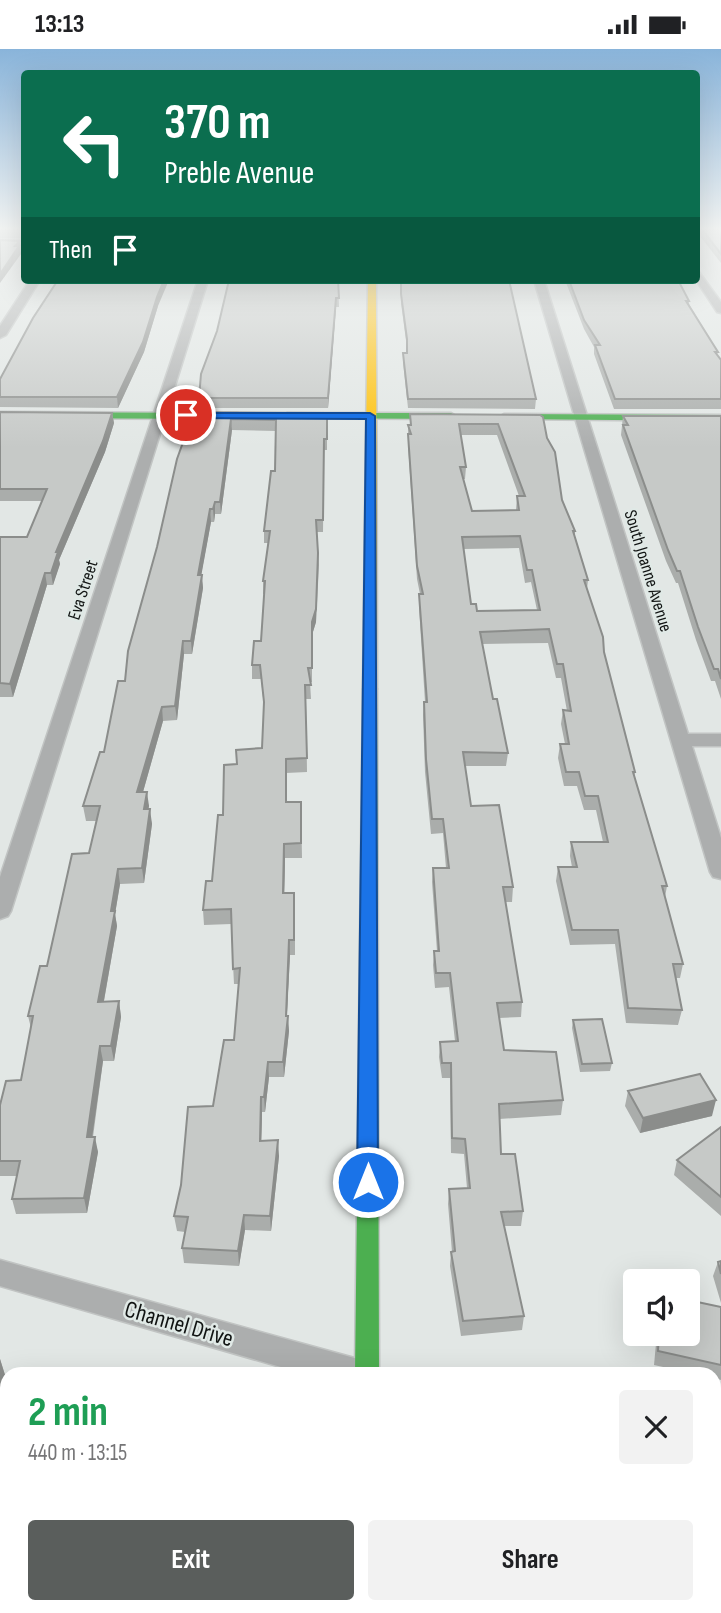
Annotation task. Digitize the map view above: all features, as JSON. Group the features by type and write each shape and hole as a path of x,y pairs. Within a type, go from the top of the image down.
{"street":[{"path":"0,335 21,302"},
{"name":"Eva Street","path":"0,911 196,302"},
{"path":"367,1367 372,302"},
{"name":"South Joanne Avenue","path":"546,302 721,872"},
{"path":"0,415 721,418"},
{"path":"680,740 721,740"},
{"name":"Channel Drive","path":"0,1273 333,1367"}],"building":[{"path":"44,302 155,302 143,342 117,397 0,397 0,379"},
{"path":"224,302 336,302 328,398 199,398 201,374 217,331"},
{"path":"402,302 514,302 536,399 408,399 403,353 407,353"},
{"path":"577,302 687,302 721,360 721,399 615,399 595,345 600,345 584,320"},
{"path":"0,412 112,413 103,441 56,552 51,573 45,573 10,684 0,683 0,537 27,537 47,489 0,489"},
{"path":"198,412 327,413 323,520 316,520 316,609 312,622 312,668 308,668 311,685 305,685 307,758 286,759 286,802 301,802 301,843 284,844 283,893 294,893 294,940 289,940 288,1016 283,1062 268,1062 264,1097 261,1097 260,1141 278,1140 270,1216 244,1215 238,1251 182,1248 188,1217 174,1216 181,1185 188,1107 213,1106 224,1040 234,1040 240,968 233,969 231,909 203,910 206,881 212,881 218,815 223,815 224,765 237,764 236,750 262,748 264,702 260,665 252,665 254,641 261,641 263,581 270,531 264,531 271,471 275,471 276,420 231,419 220,502 215,502 213,509 210,509 198,575 202,575 191,641 183,641 175,706 162,707 137,792 147,792 144,809 150,809 142,868 118,869 111,911 115,911 98,1002 119,1001 111,1046 100,1046 87,1137 95,1137 84,1198 12,1199 20,1161 0,1161 0,1105 6,1081 21,1080 33,1016 28,1016 40,966 47,966 72,854 89,853 100,806 83,806 100,752 104,752 118,681 125,681 128,651 157,547 177,459 190,423 197,423"},
{"path":"410,414 543,417 547,438 555,452 562,500 575,531 588,580 584,580 603,637 604,652 633,772 667,886 662,886 683,964 673,964 682,1010 628,1008 618,930 572,930 558,867 577,867 571,842 608,842 598,796 585,796 579,772 566,772 560,744 569,744 563,710 571,711 563,664 557,664 549,629 480,632 493,699 497,699 508,753 463,752 471,806 499,805 513,887 503,887 522,1002 497,1003 504,1050 556,1052 563,1100 499,1104 501,1154 515,1154 523,1211 501,1212 524,1316 463,1321 451,1252 455,1251 449,1189 470,1188 465,1139 452,1138 451,1063 442,1063 440,1042 458,1041 450,973 436,973 434,951 439,951 433,868 449,868 443,819 432,819 426,759 424,702 427,702 419,594 423,594 417,566 408,434 411,434 408,425 411,425","holes":["459,424 498,424 525,496 517,496 519,510 472,511 460,467 466,467","520,536 527,570 532,570 540,610 477,611 476,604 471,604 462,537"]},
{"path":"623,416 721,416 721,679 718,669 714,669 698,627 680,571 677,571 668,550 623,425 628,425"},
{"path":"602,1019 612,1063 582,1064 573,1020"},
{"path":"700,1074 716,1100 643,1118 628,1091"},
{"path":"721,1127 721,1197 677,1160"},
{"path":"700,1303 721,1307 721,1365 658,1351 658,1346 700,1346"}],"traffic: fast":[{"path":"0,415 238,416"},
{"path":"287,416 451,416"},
{"path":"504,417 721,418"},
{"path":"367,1367 370,689"}],"traffic: slow":[{"path":"370,689 372,302"}],"route":[{"path":"186,415 370,416 368,1182"}]}
